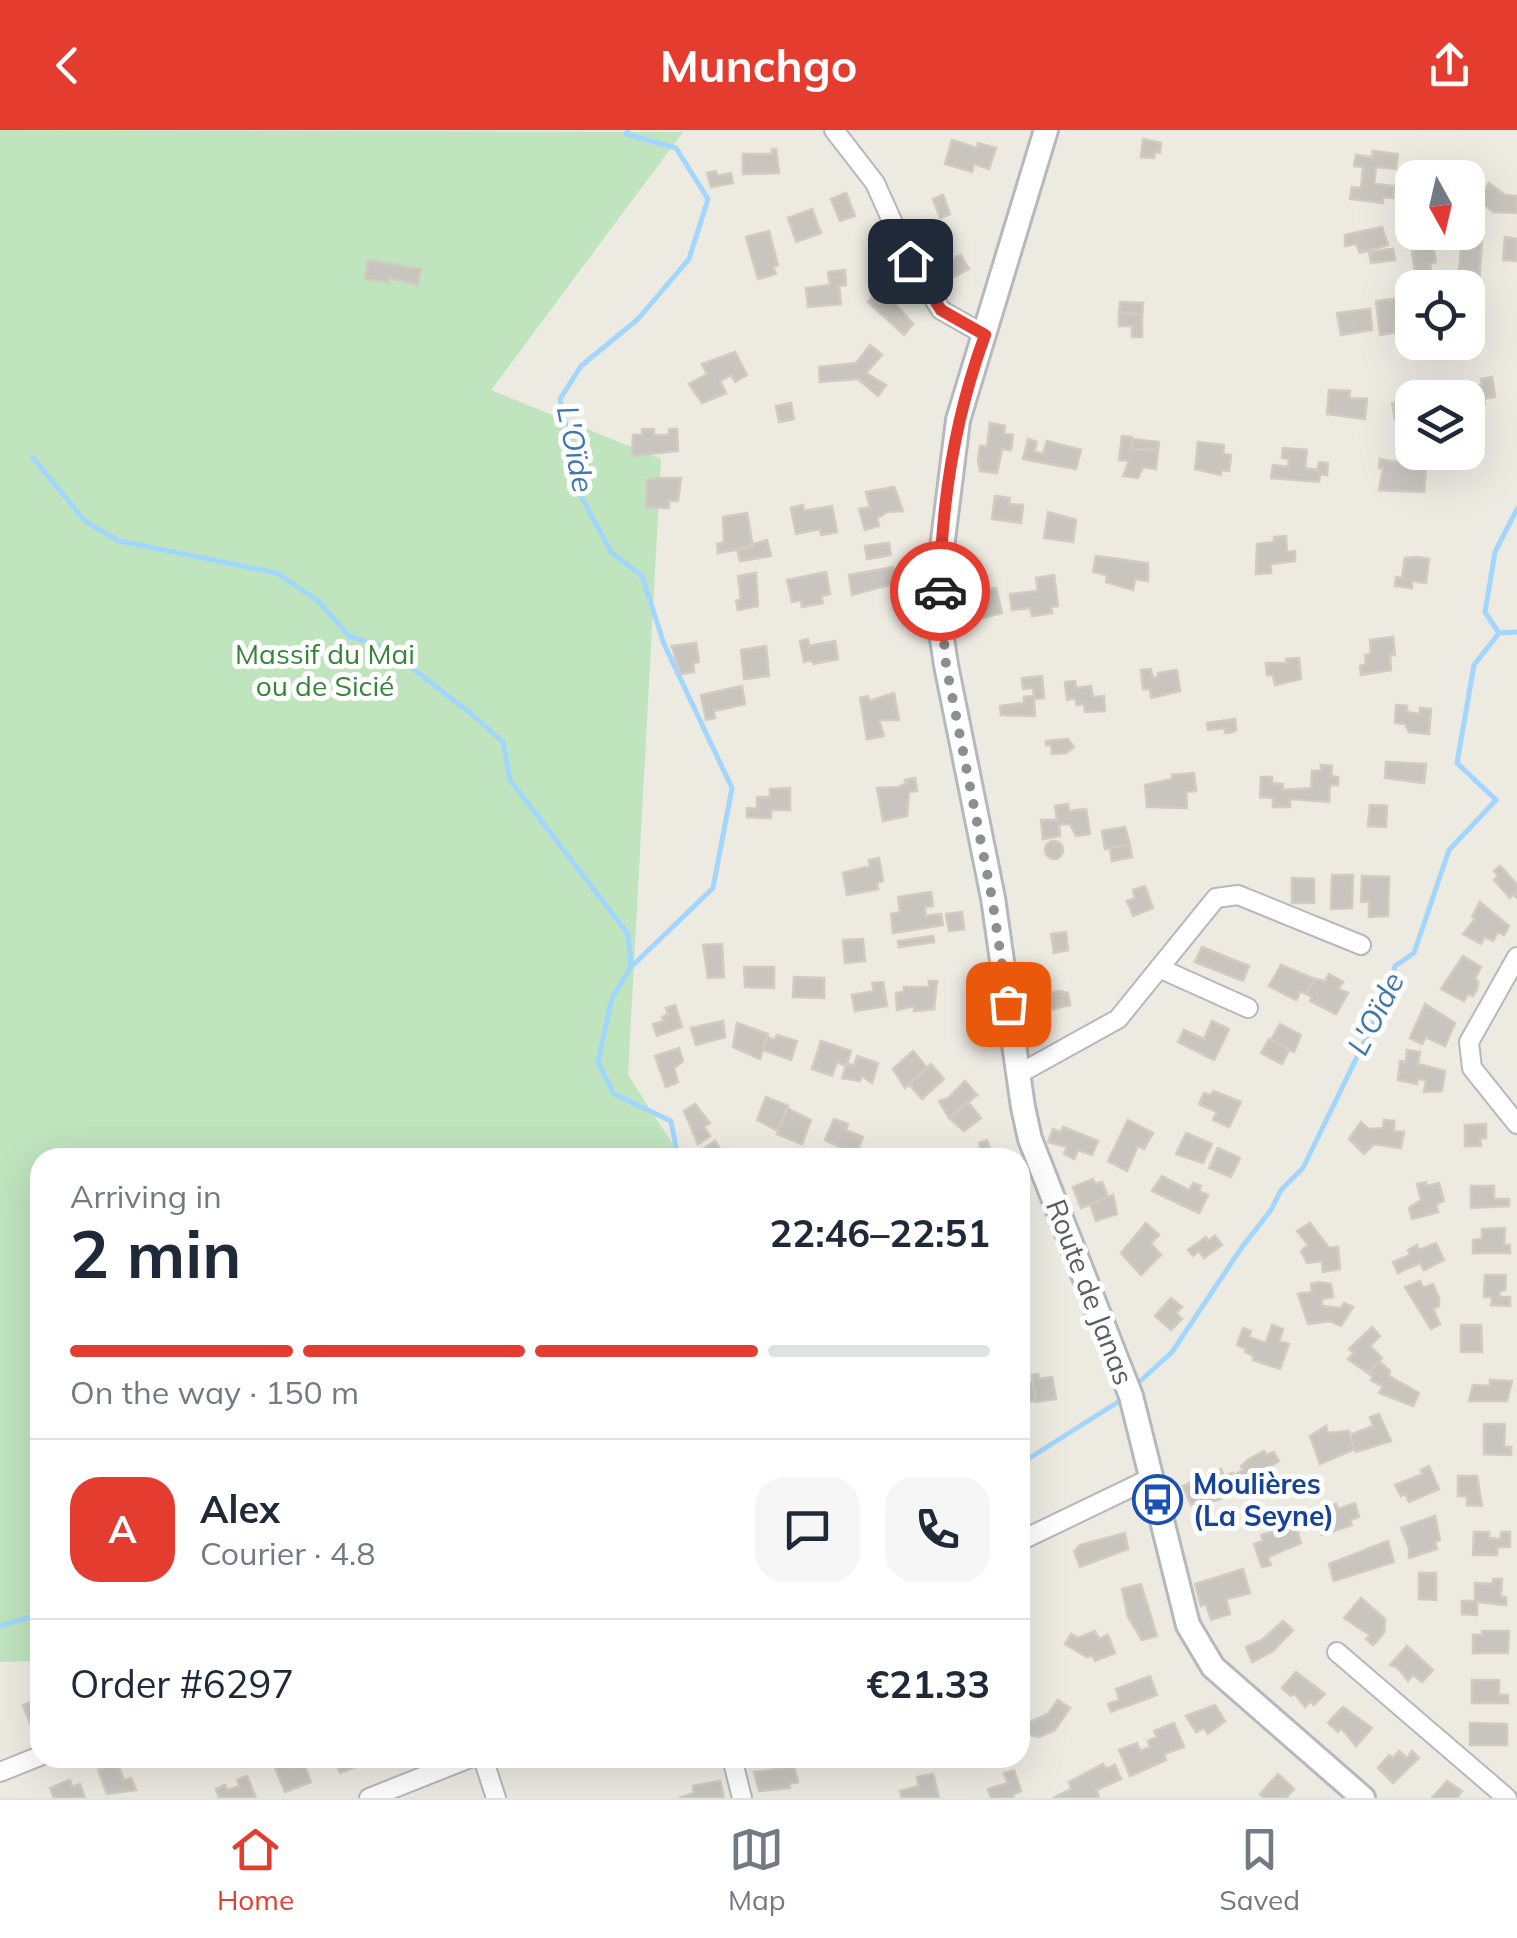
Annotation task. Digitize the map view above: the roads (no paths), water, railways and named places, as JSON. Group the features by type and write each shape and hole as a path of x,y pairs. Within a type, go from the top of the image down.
{"street":[{"path":"834,130 875,184 910,261 941,310 985,335"},
{"name":"Route de Janas","path":"1046,130 958,420 944,514 940,616 992,898 1030,1139 1131,1396 1180,1601 1198,1645 1240,1692 1363,1798"},
{"path":"1018,1075 1118,1019 1216,898 1238,895 1361,945"},
{"path":"1517,956 1469,1042 1472,1068 1517,1124"},
{"path":"1159,968 1248,1008"},
{"path":"1030,1537 1152,1477"},
{"path":"1337,1652 1507,1798"},
{"path":"0,1772 30,1760"},
{"path":"368,1798 444,1768"},
{"path":"486,1768 496,1798"},
{"path":"734,1768 742,1798"}],"waterway":[{"name":"L'Oïde","path":"628,130 626,134 676,148 708,199 689,259 638,319 581,366 560,399 580,494 611,552 642,576 664,644 732,788 713,888 631,967 612,998 598,1062 614,1094 671,1121 676,1148"},
{"name":"L'Oïde","path":"33,458 85,521 119,541 277,573 318,601 349,636 386,648 469,712 503,742 510,780 628,934 631,965"},
{"name":"L'Oïde","path":"1138,1383 1172,1352 1281,1190 1303,1168 1389,991 1395,966 1414,953 1449,850 1496,800 1457,763 1474,665 1499,633 1485,612 1495,552 1517,509"},
{"name":"L'Oïde","path":"1500,633 1517,632"},
{"name":"L'Oïde","path":"1030,1458 1118,1402"},
{"name":"L'Oïde","path":"0,1626 30,1617"}],"place":[{"name":"Moulières (La Seyne)","path":"1158,1500"}],"park label":[{"name":"Massif du Mai ou de Sicié","path":"325,670"}]}
